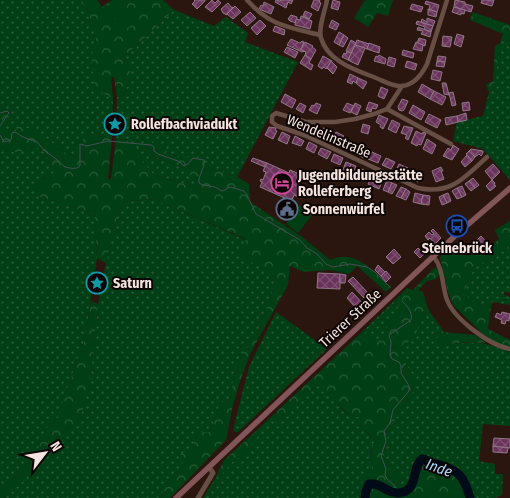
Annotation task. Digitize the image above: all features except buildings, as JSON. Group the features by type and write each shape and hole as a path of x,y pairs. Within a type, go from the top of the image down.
{"main road":[{"name":"Trierer Straße","path":"176,498 510,188"}],"street":[{"path":"247,0 258,13 278,24 320,35"},
{"path":"326,0 320,35 328,51 349,67 393,85 402,86 415,80 422,74 427,64 447,0"},
{"path":"402,86 387,109 451,144"},
{"name":"Wendelinstraße","path":"387,109 374,114 335,122 306,122 280,113 274,114 272,119 277,126 304,135 418,188 432,191 441,190 458,182 487,157"},
{"path":"434,257 441,270 446,297 450,307 483,337 510,349"},
{"path":"198,498 213,473 209,467"}],"green space":[{"path":"0,0 81,0 91,20 96,42 96,88 113,99 112,138 91,134 80,142 76,157 14,131 4,134 4,126 11,113 0,105"},
{"path":"81,0 97,0 102,7 112,0 163,0 174,10 125,56 132,76 123,96 117,97 114,77 111,77 113,99 96,89 92,57 96,40 88,10"},
{"path":"116,0 135,22 125,30 106,8"},
{"path":"365,0 393,0 388,16 377,13 368,27 354,18"},
{"path":"174,10 214,26 226,17 248,33 245,42 298,62 237,177 182,160 166,151 141,146 155,157 184,168 198,183 190,186 153,174 137,156 127,140 116,138 117,97 123,96 132,76 125,56"},
{"path":"473,12 510,25 510,40 502,36 503,34 470,20"},
{"path":"502,36 510,40 510,180 483,149 453,141 457,122 483,116 489,92 494,88"},
{"path":"500,43 494,88 489,92 486,85 493,81 495,46"},
{"path":"0,105 11,113 4,126 4,133 14,131 19,126 36,130 66,153 75,157 79,143 91,134 112,138 108,179 111,179 116,138 127,140 137,156 153,174 190,186 197,183 184,168 155,157 141,146 145,141 162,144 166,151 182,160 187,157 205,158 212,169 237,177 249,184 250,202 301,236 330,260 339,257 356,259 370,268 391,287 386,292 357,266 349,274 330,270 303,272 290,266 288,285 251,352 240,381 226,440 170,498 160,498 166,485 183,466 180,454 189,450 198,432 210,432 220,403 230,399 236,363 257,334 272,294 275,275 240,256 246,239 154,199 133,201 119,209 106,263 97,258 95,216 91,212 37,196 35,189 42,179 53,174 53,167 42,149 31,146 23,151 16,152 0,147"},
{"path":"31,146 42,149 53,167 53,174 42,179 37,196 91,212 95,216 97,258 85,338 59,417 49,424 33,460 17,477 0,487 0,147 9,151 19,152"},
{"path":"154,199 246,240 275,275 272,294 257,334 236,363 230,399 220,403 210,432 198,432 183,466 166,485 160,498 4,498 12,492 89,388 98,304 119,209 133,201"},
{"path":"300,205 312,215 298,233 286,224"},
{"path":"510,221 510,245 502,252 474,268 465,289 469,301 491,307 488,329 510,340 510,347 501,346 484,335 453,305 440,257 459,241 466,256 477,253 482,254 499,239 495,230"},
{"path":"510,245 510,293 504,292 504,295 510,297 510,305 492,302 491,307 469,301 465,289 474,268 502,252"},
{"path":"434,268 439,269 440,274 436,279 427,281 418,290 423,292 428,309 420,318 417,332 401,351 414,383 412,395 388,430 384,457 389,467 401,479 399,489 404,489 414,473 414,454 425,452 455,471 457,468 470,474 471,493 467,498 359,498 364,475 372,469 370,447 376,441 361,426 359,417 348,414 318,385 277,425 272,416 363,331 381,341 392,316 400,312 395,300 407,288 413,290"},
{"path":"395,300 400,312 392,316 381,342 363,331"},
{"path":"91,301 98,304 89,388 80,419 41,464 12,492 4,498 0,498 0,487 17,477 33,460 49,424 59,417 85,338"},
{"path":"428,309 444,332 437,338 444,345 477,343 510,352 510,426 483,424 479,461 495,464 495,474 503,474 502,495 495,498 467,498 471,493 455,471 414,454 414,473 404,489 398,489 401,479 386,464 384,454 387,430 412,395 414,383 401,351 417,332 420,318"},
{"path":"276,312 327,349 238,432 234,432 249,367"},
{"path":"444,332 475,335 486,343 466,342 444,345 437,338"},
{"path":"318,384 347,414 359,417 366,432 376,441 370,447 372,469 364,475 359,498 203,498 216,477 219,477 234,460 246,454 255,432 272,416 277,425"},
{"path":"256,431 258,436 246,455 234,460 219,477 216,477 224,460"}],"waterway":[{"path":"0,113 7,111 9,113 0,126"},
{"path":"0,135 4,142 11,140 12,133 15,132 37,142 65,167 71,168 80,166 80,144 87,146 108,141 151,145 158,154 178,161 184,166 193,158 204,160 199,183 222,191 230,187 244,191 256,214 300,240 326,264 333,267 350,264 367,267 390,287"},
{"path":"397,493 395,486 385,475 386,469 381,456 386,441 384,431 390,423 393,410 409,391 409,386 401,373 399,362 392,359 390,354 391,342 389,335 411,320 408,307 402,301"},
{"name":"Inde","path":"365,498 369,484 377,485 395,493 405,491 412,484 422,459 456,472 463,479 470,498"}],"place":[{"name":"Rollefbachviadukt","path":"115,124"},
{"name":"Jugendbildungsstätte Rolleferberg","path":"282,183"},
{"name":"Sonnenwürfel","path":"287,209"},
{"name":"Steinebrück","path":"457,226"},
{"name":"Saturn","path":"97,283"}]}
